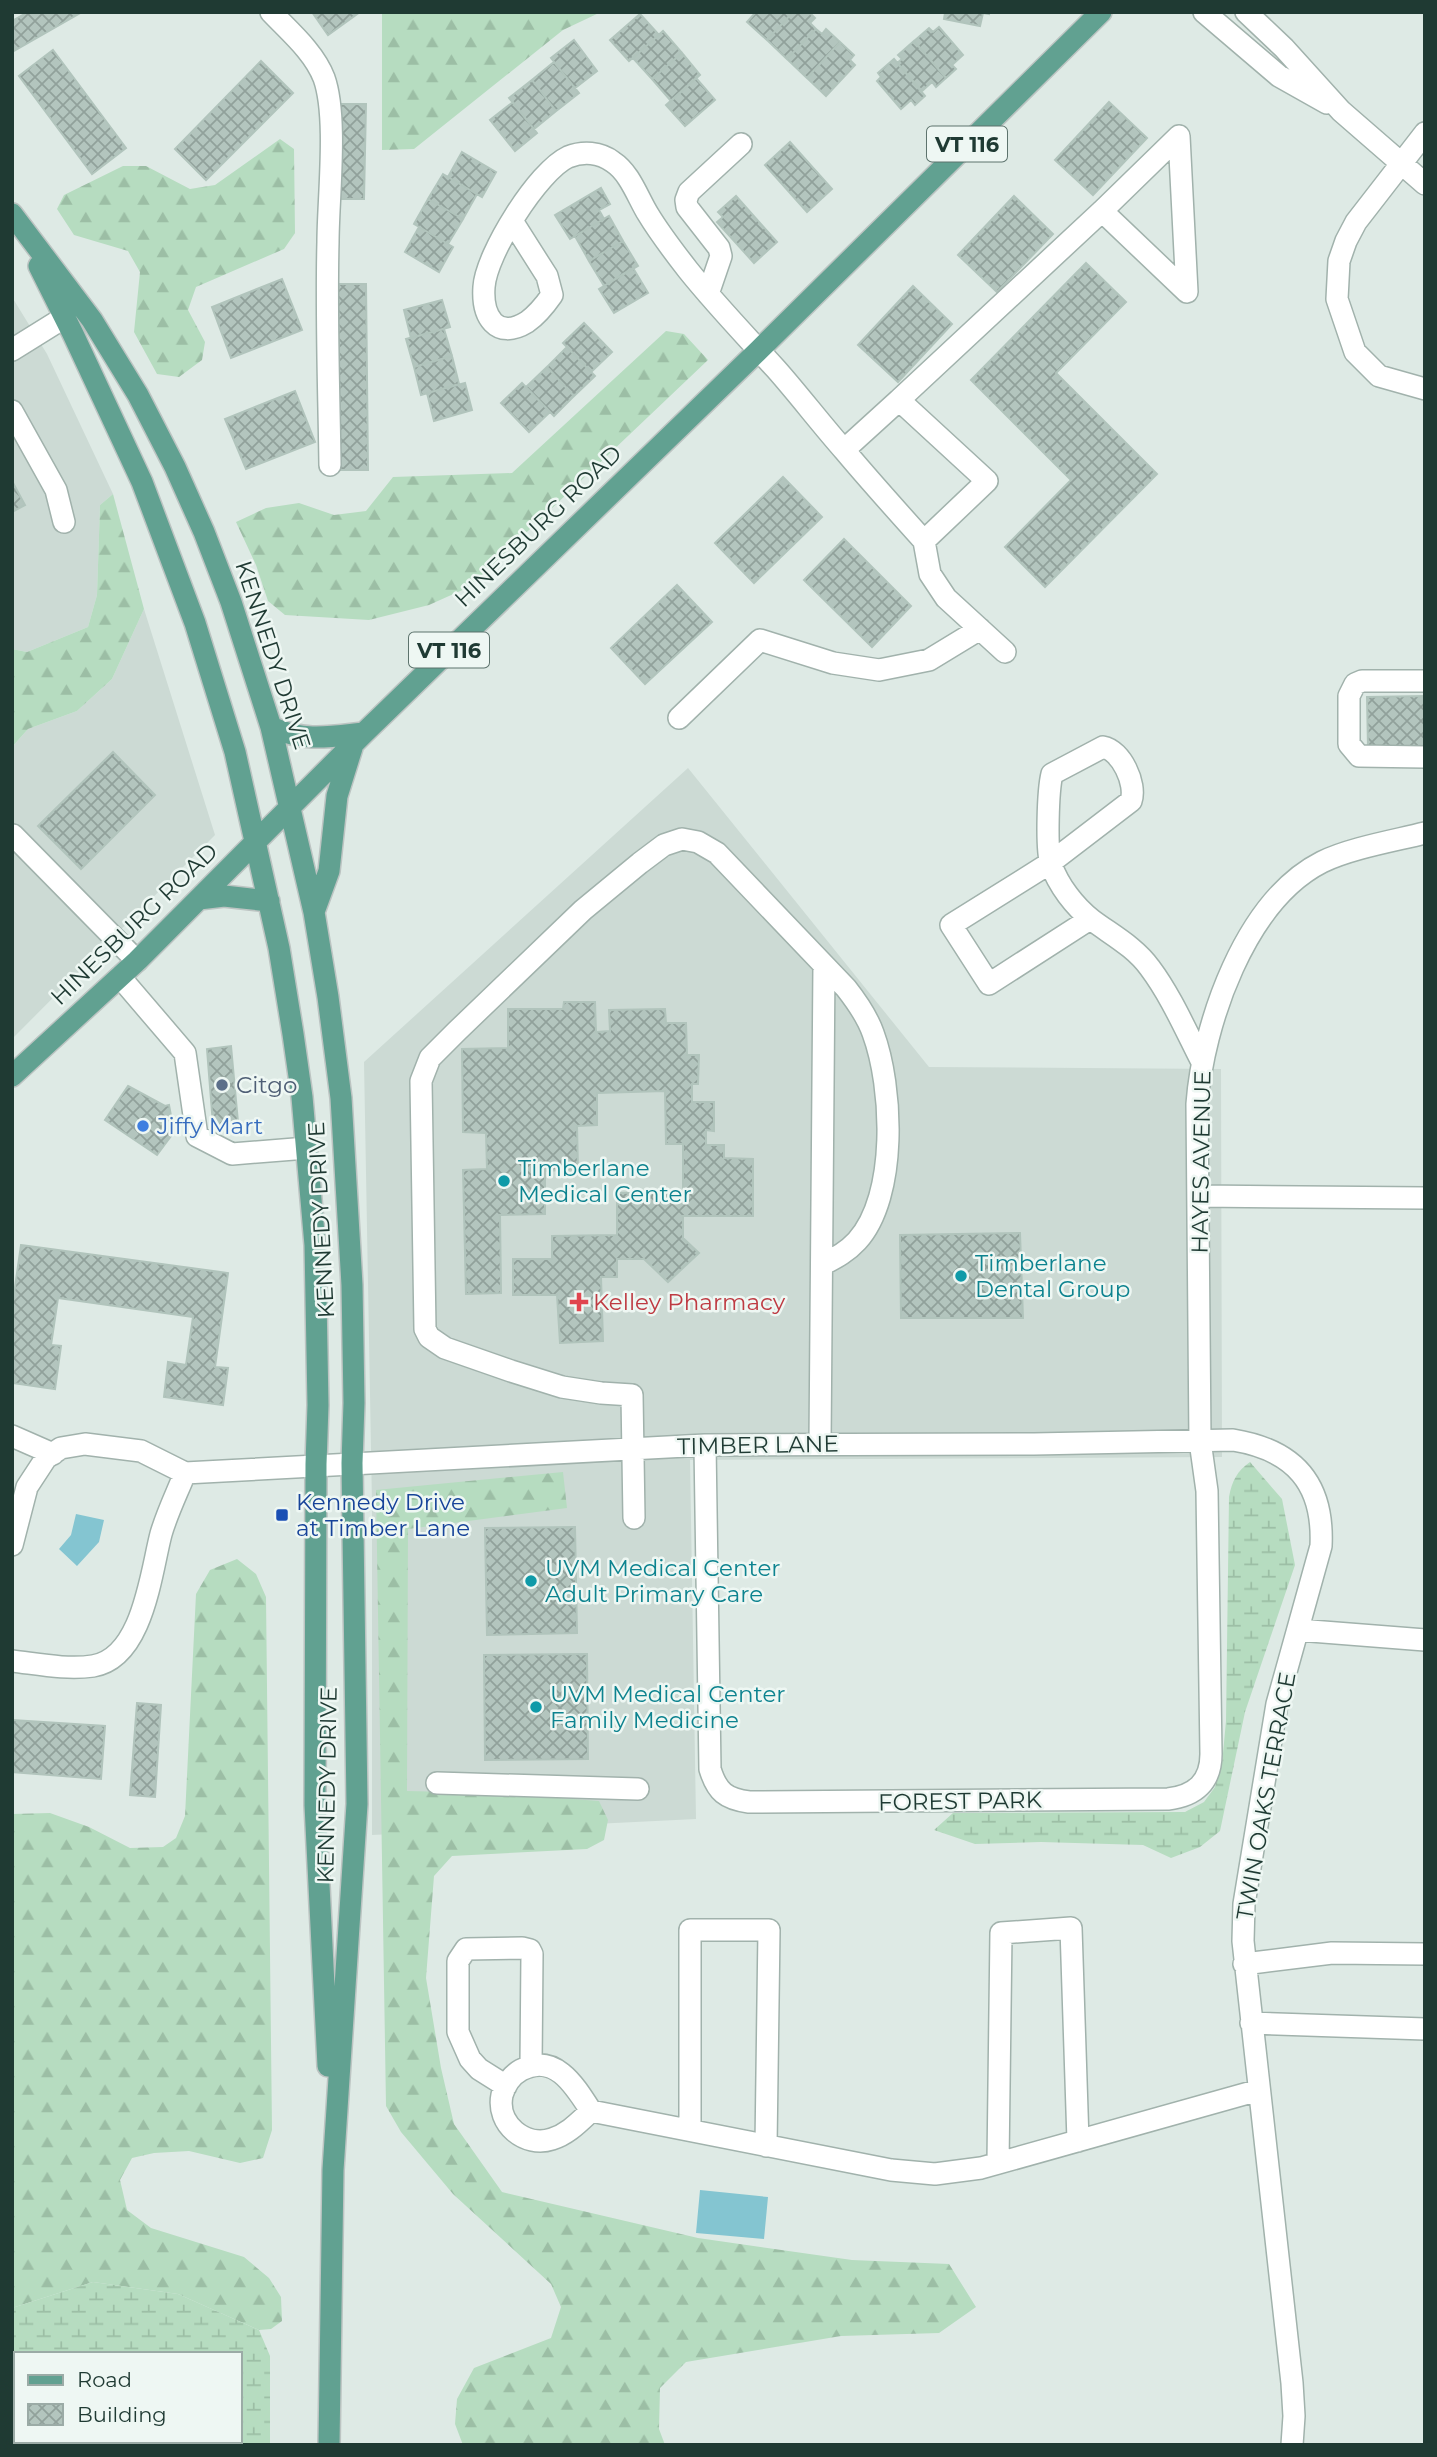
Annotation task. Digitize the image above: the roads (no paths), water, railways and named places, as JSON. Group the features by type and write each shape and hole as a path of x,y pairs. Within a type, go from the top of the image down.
{"main road":[{"name":"HINESBURG ROAD","path":"12,1076 137,961 359,738 758,351 1101,12"},
{"name":"KENNEDY DRIVE","path":"12,215 65,317 142,482 174,565 235,752 269,901 293,1034 307,1148 315,1245 318,1405 315,1805 333,2170"},
{"name":"KENNEDY DRIVE","path":"12,215 92,320 138,395 175,467 231,602 271,727 314,912 341,1098 352,1285 357,1804 333,2170 329,2445"},
{"path":"271,727 303,737 359,738 337,796 329,871 314,912"},
{"path":"199,899 224,896 269,901"}],"street":[{"path":"271,12 313,59 323,77 328,96 330,465"},
{"path":"1204,12 1279,76 1341,111"},
{"path":"1246,12 1284,48 1341,111 1425,184"},
{"path":"1425,133 1356,222 1339,261 1337,299 1355,352 1379,376 1425,389"},
{"path":"844,450 1179,136 1187,292 1102,211"},
{"path":"708,294 721,256 719,248 687,207 686,200 689,192 741,144"},
{"path":"512,221 547,276 552,295 526,323 504,327 489,320 485,312 484,284 491,258 512,221 540,183 566,158 579,154 600,155 618,165 665,240 708,294 924,541 930,574 946,598 1005,652"},
{"path":"12,350 65,317"},
{"path":"900,400 987,481 924,541"},
{"path":"12,411 56,490 64,522"},
{"path":"679,718 760,640 833,663 879,670 929,660 980,629"},
{"path":"1425,681 1362,681 1355,684 1349,696 1349,744 1359,756 1425,757"},
{"path":"1090,919 989,984 951,925 1050,863 1130,802 1133,786 1111,748 1096,749 1052,774 1048,791 1050,863 1070,898 1090,919 1117,936 1149,966 1202,1062"},
{"name":"HAYES AVENUE","path":"1200,1441 1197,1104 1202,1062 1224,991 1242,952 1264,915 1288,886 1323,862 1425,833"},
{"path":"13,835 137,961"},
{"path":"634,1518 632,1395 562,1387 444,1348 429,1337 425,1329 421,1081 430,1058 448,1040 583,910 664,845 682,839 698,842 717,853 859,1004 873,1032 884,1082 887,1135 884,1184 869,1223 859,1240 845,1252 822,1265"},
{"path":"820,1444 824,965"},
{"path":"120,977 185,1053 197,1136 232,1154 307,1148"},
{"path":"1198,1196 1425,1198"},
{"path":"12,1436 53,1454"},
{"name":"TWIN OAKS TERRACE","path":"1200,1441 1233,1440 1265,1447 1291,1463 1312,1490 1322,1525 1321,1546 1272,1732 1244,1904 1244,1964 1293,2383 1292,2445"},
{"name":"TIMBER LANE","path":"186,1473 705,1445 1200,1441"},
{"name":"FOREST PARK","path":"705,1445 710,1769 717,1787 729,1798 763,1802 1168,1799 1182,1797 1199,1788 1208,1771 1211,1754 1207,1491 1200,1441"},
{"path":"12,1545 17,1511 27,1487 22,1478 61,1448 85,1444 141,1451 186,1473 162,1532 150,1588 136,1629 114,1657 96,1666 70,1667 12,1661"},
{"path":"1298,1630 1425,1640"},
{"path":"437,1783 638,1789"},
{"path":"998,2163 1001,1933 1072,1928 1078,2141"},
{"path":"690,2130 690,1930 769,1930 766,2146"},
{"path":"506,2086 479,2069 470,2059 458,2032 458,1961 466,1949 510,1947 530,1950 531,2066"},
{"path":"1244,1964 1332,1953 1425,1954"},
{"path":"1251,2023 1425,2029"},
{"path":"591,2111 558,2137 533,2141 516,2134 505,2120 502,2103 506,2086 516,2073 531,2066 549,2066 573,2083 591,2111 914,2173 959,2172 998,2163 1259,2091"}],"water":[{"path":"76,1514 104,1520 99,1542 77,1566 59,1549 71,1535"},
{"path":"700,2190 768,2197 764,2239 696,2233"}],"place":[{"name":"Citgo","path":"222,1085"},
{"name":"Jiffy Mart","path":"143,1126"},
{"name":"Timberlane Medical Center","path":"504,1181"},
{"name":"Timberlane Dental Group","path":"961,1276"},
{"name":"Kelley Pharmacy","path":"579,1302"},
{"name":"Kennedy Drive at Timber Lane","path":"282,1515"},
{"name":"UVM Medical Center Adult Primary Care","path":"531,1581"},
{"name":"UVM Medical Center Family Medicine","path":"536,1707"}]}
